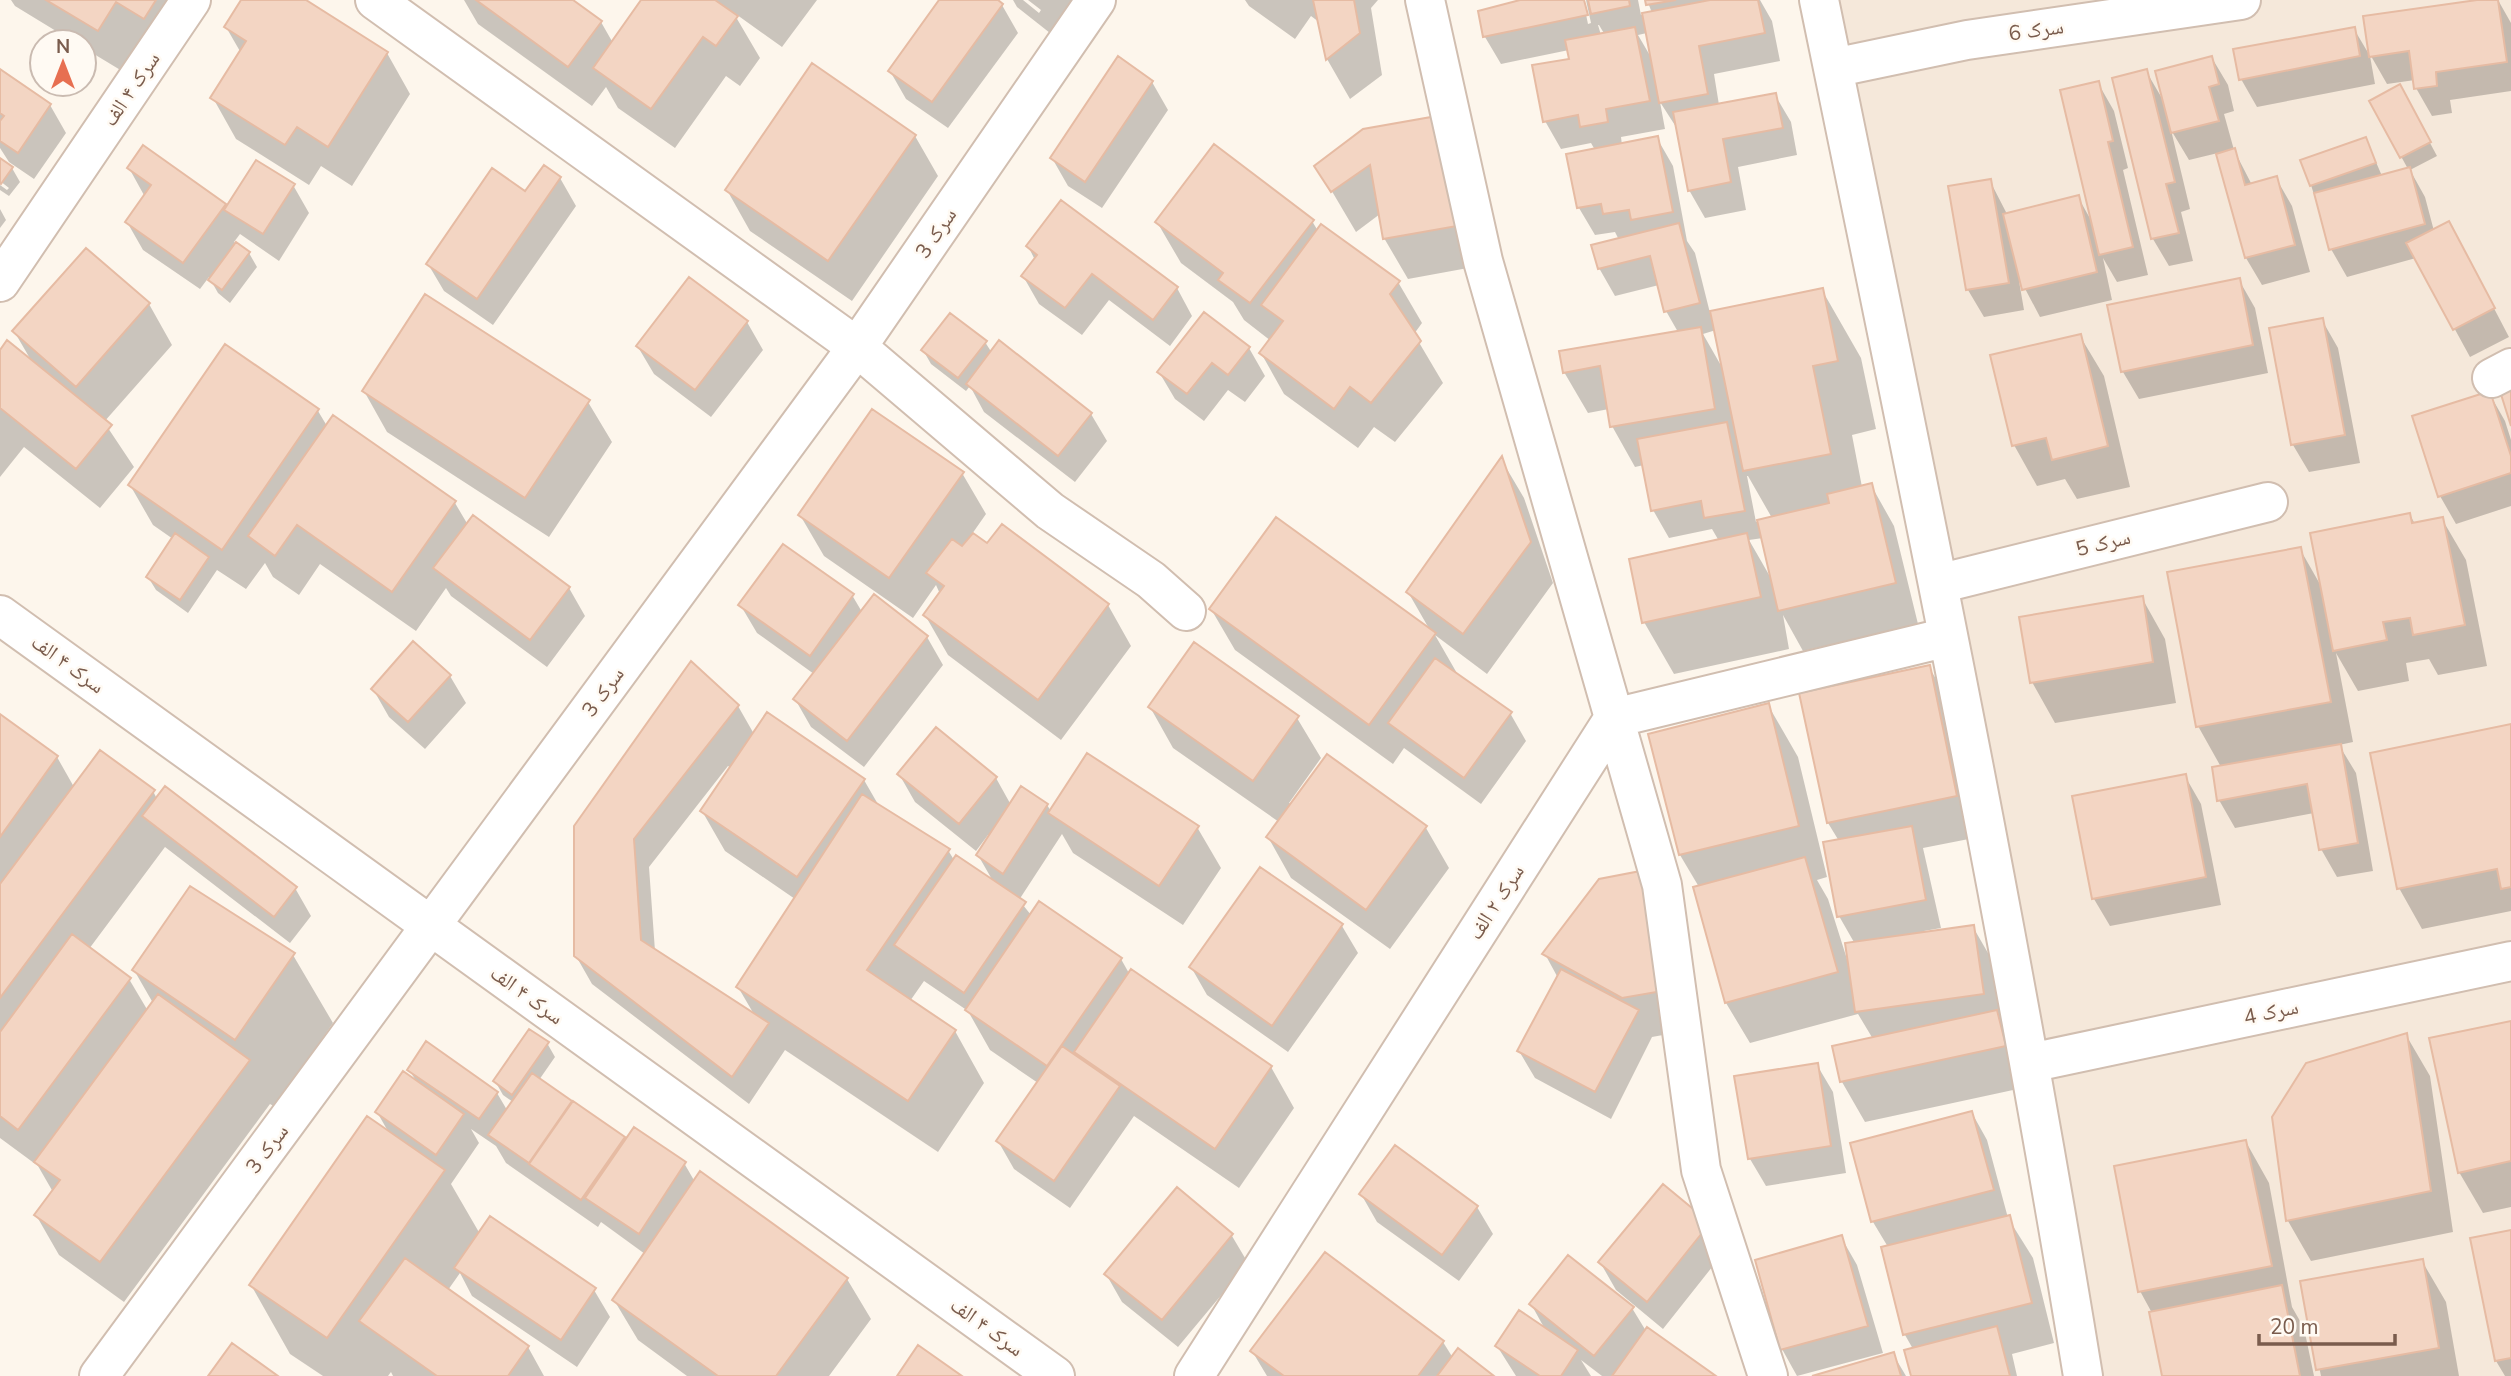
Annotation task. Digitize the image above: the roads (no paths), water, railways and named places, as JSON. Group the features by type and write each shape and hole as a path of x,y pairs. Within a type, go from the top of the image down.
{"street":[{"name":"سرک ۴ الف","path":"0,282 191,0"},
{"path":"374,0 857,347 1050,510 1152,580 1186,611"},
{"name":"سرک 3","path":"99,1376 857,347 1096,0"},
{"path":"1426,0 1483,261 1662,885 1702,1170 1768,1376"},
{"path":"1819,0 1938,584 2030,1063 2083,1376"},
{"name":"سرک 6","path":"1833,68 1967,40 2241,0"},
{"name":"سرک 5","path":"1938,584 2268,502"},
{"name":"سرک ۴ الف","path":"0,615 1055,1376"},
{"path":"1614,718 1948,637"},
{"name":"سرک ۲ الف","path":"1194,1376 1614,718"},
{"name":"سرک 4","path":"2030,1063 2511,961"}]}
